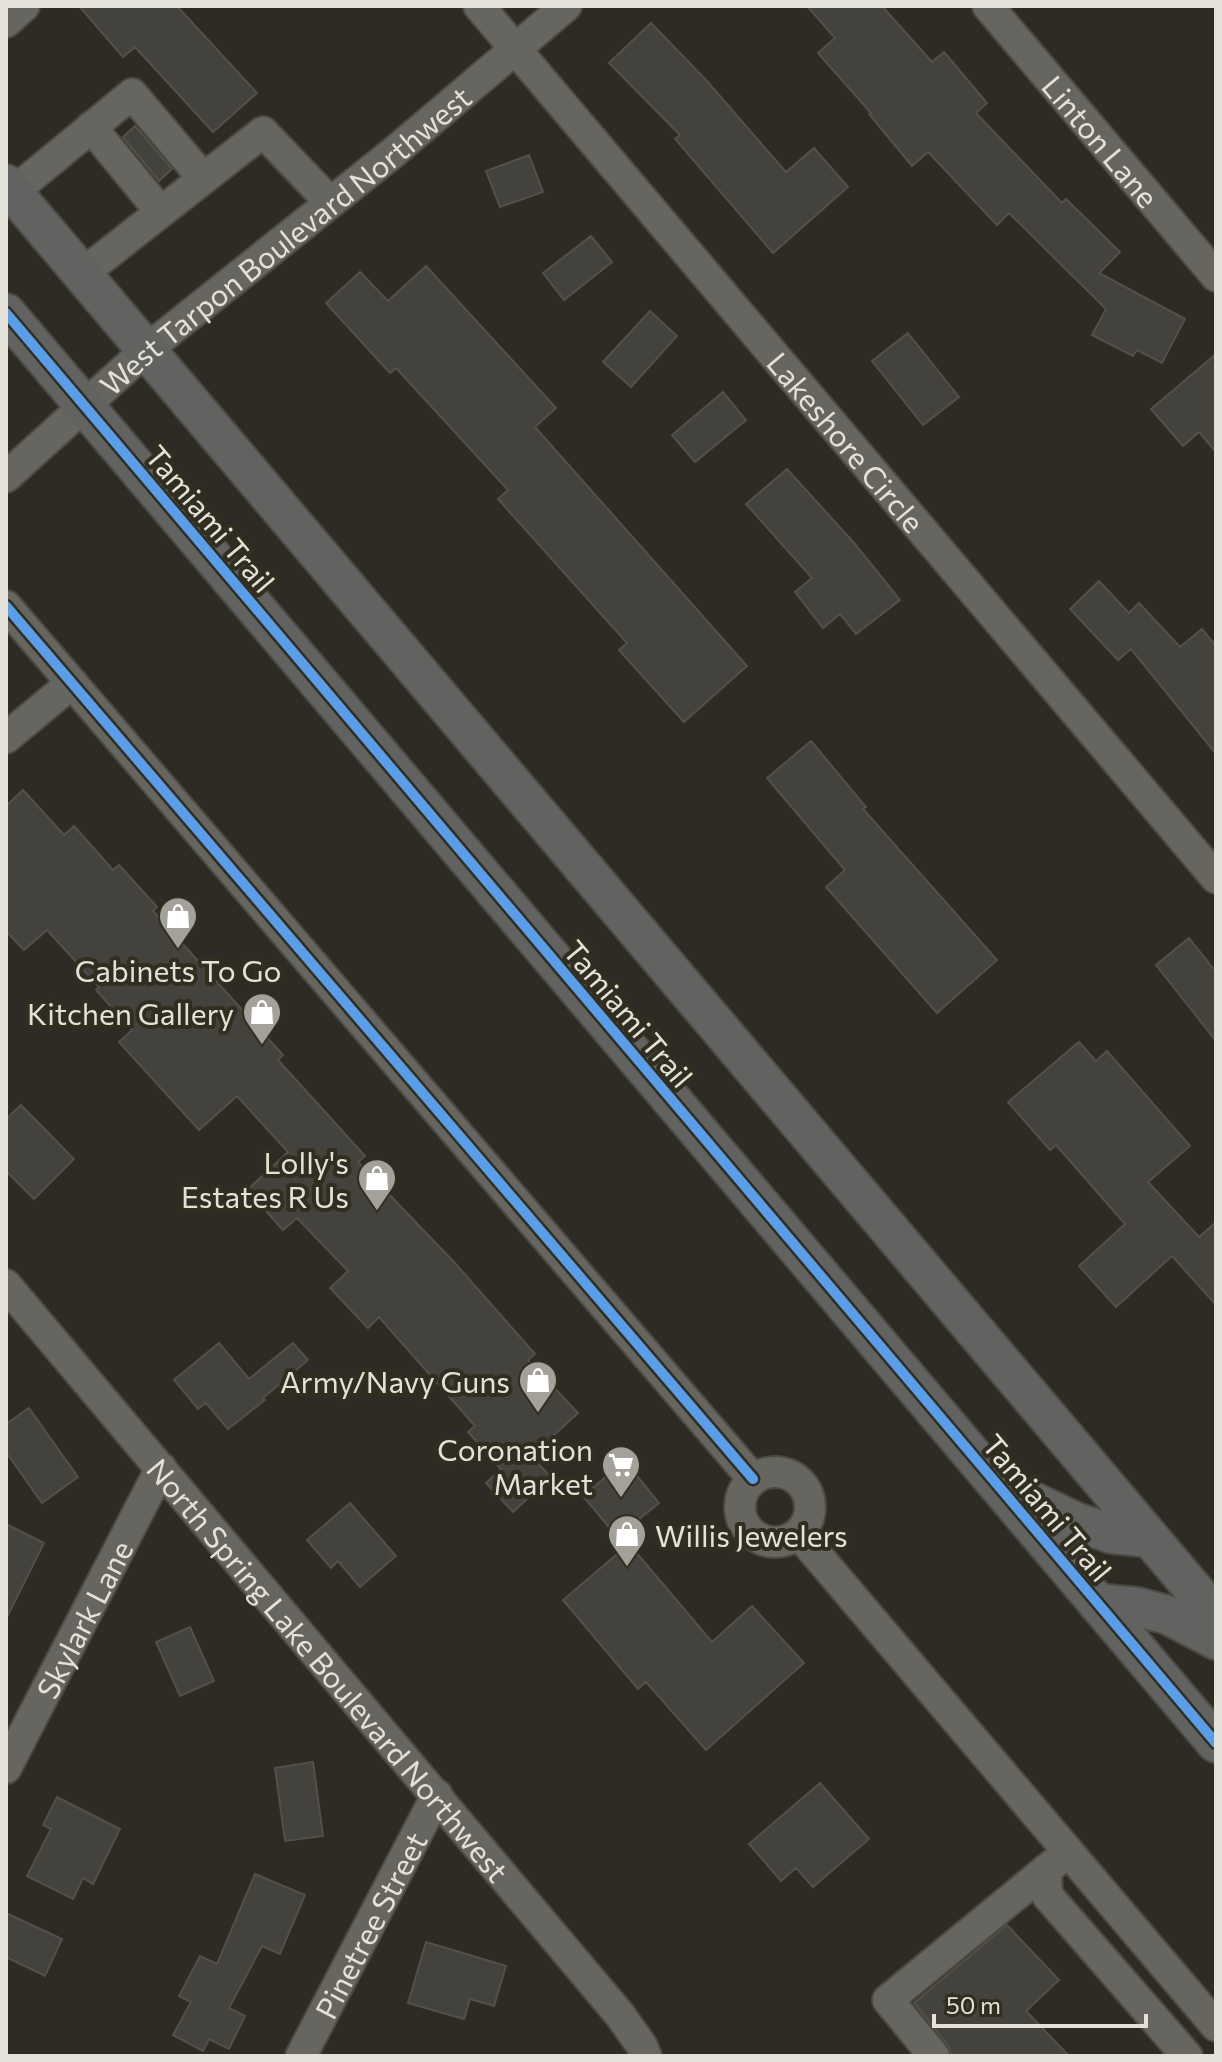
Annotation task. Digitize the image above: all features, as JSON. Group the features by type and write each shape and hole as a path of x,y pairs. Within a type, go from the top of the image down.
{"main road":[{"name":"Tamiami Trail","path":"10,188 1216,1616"},
{"name":"Tamiami Trail","path":"6,313 1216,1743"},
{"path":"997,1485 1076,1522 1112,1534 1150,1538"},
{"path":"1097,1603 1138,1607 1168,1615 1216,1640"}],"street":[{"path":"6,22 24,6"},
{"name":"Lakeshore Circle","path":"479,6 1216,878"},
{"name":"West Tarpon Boulevard Northwest","path":"6,477 146,350 566,6"},
{"name":"Linton Lane","path":"988,6 1216,276"},
{"path":"10,188 132,94 203,178"},
{"path":"91,127 160,211"},
{"path":"82,274 263,132 330,202"},
{"path":"6,606 753,1479"},
{"path":"6,738 72,683"},
{"name":"North Spring Lake Boulevard Northwest","path":"6,1285 620,2015 646,2056"},
{"name":"Skylark Lane","path":"6,1768 161,1468"},
{"path":"770,1472 782,1472 803,1485 810,1507 808,1519 799,1534 783,1542 771,1543 751,1533 743,1524 739,1502 753,1479 770,1472"},
{"path":"799,1534 1057,1861 1216,2026"},
{"name":"Pinetree Street","path":"301,2056 437,1795"},
{"path":"934,2056 888,2000 1057,1861"},
{"path":"1057,1861 1047,1895 1187,2056"}],"building":[{"path":"79,6 177,6 257,93 213,132 135,47 123,57"},
{"path":"807,6 882,6 932,62 944,52 987,103 976,113 1062,203 1066,199 1120,252 1099,273 1185,319 1162,363 1137,350 1133,356 1092,335 1106,309 1009,213 997,225 928,152 912,166 818,53 835,38"},
{"path":"651,23 706,80 786,172 814,148 848,187 773,253 675,139 680,135 609,63"},
{"path":"135,126 172,169 159,181 123,137"},
{"path":"529,155 543,192 500,207 486,171"},
{"path":"591,236 612,262 564,300 543,273"},
{"path":"426,266 556,408 535,427 747,666 684,722 619,650 627,643 498,499 508,490 396,368 390,373 326,303 360,272 388,301"},
{"path":"650,311 677,336 631,387 603,362"},
{"path":"908,333 959,397 923,425 872,361"},
{"path":"1216,354 1216,452 1199,432 1183,446 1151,409"},
{"path":"723,392 746,420 695,462 672,435"},
{"path":"787,469 855,544 900,600 856,634 840,614 823,628 795,592 812,578 746,504"},
{"path":"1099,581 1129,613 1139,603 1180,647 1202,629 1216,646 1216,754 1131,649 1118,660 1070,609"},
{"path":"811,741 866,807 863,809 997,960 937,1013 826,887 845,870 767,778"},
{"path":"23,790 64,835 74,826 113,870 119,865 157,907 153,911 283,1055 278,1060 365,1156 358,1162 454,1262 535,1354 528,1360 578,1413 531,1456 551,1477 513,1512 486,1483 501,1469 468,1432 475,1426 379,1317 368,1328 330,1288 348,1271 297,1218 283,1230 247,1190 288,1152 237,1096 199,1130 119,1042 132,1030 96,990 99,987 47,930 24,950 6,931 6,806"},
{"path":"1189,938 1216,972 1216,1041 1156,965"},
{"path":"1079,1042 1096,1061 1107,1051 1190,1146 1148,1182 1199,1237 1216,1222 1216,1305 1172,1256 1116,1307 1079,1266 1125,1224 1056,1145 1050,1150 1008,1102"},
{"path":"21,1105 74,1159 34,1199 6,1171 6,1119"},
{"path":"219,1343 249,1379 293,1343 308,1360 228,1429 206,1403 198,1409 174,1380"},
{"path":"29,1408 78,1477 42,1503 6,1452 6,1424"},
{"name":"Coronation Market","path":"625,1461 659,1503 617,1537 583,1496"},
{"path":"350,1503 396,1556 360,1587 338,1561 331,1568 307,1540"},
{"path":"6,1524 44,1543 6,1619"},
{"path":"629,1544 712,1642 752,1606 804,1663 706,1750 646,1682 638,1689 563,1600"},
{"path":"190,1627 214,1681 180,1696 156,1642"},
{"path":"313,1762 323,1836 285,1841 275,1768"},
{"path":"820,1783 869,1839 813,1887 796,1868 781,1881 749,1844"},
{"path":"57,1797 120,1829 93,1884 83,1878 73,1899 27,1876 51,1829 43,1825"},
{"path":"255,1874 305,1895 280,1954 262,1946 229,2008 245,2016 229,2049 209,2039 203,2051 173,2035 191,2002 179,1996 200,1956 217,1964"},
{"path":"6,1913 62,1939 45,1976 6,1957"},
{"path":"1007,1925 1059,1980 1026,2011 1069,2056 952,2056 948,2045 914,2003"},
{"path":"426,1942 506,1966 494,2006 470,1999 464,2019 408,2003"}],"cycle path":[{"path":"6,313 1216,1743"},
{"path":"6,606 753,1479"}],"place":[{"name":"Cabinets To Go","path":"178,950"},
{"name":"Kitchen Gallery","path":"262,1046"},
{"name":"Lolly's Estates R Us","path":"377,1212"},
{"name":"Army/Navy Guns","path":"538,1414"},
{"name":"Coronation Market","path":"621,1499"},
{"name":"Willis Jewelers","path":"627,1568"}]}
